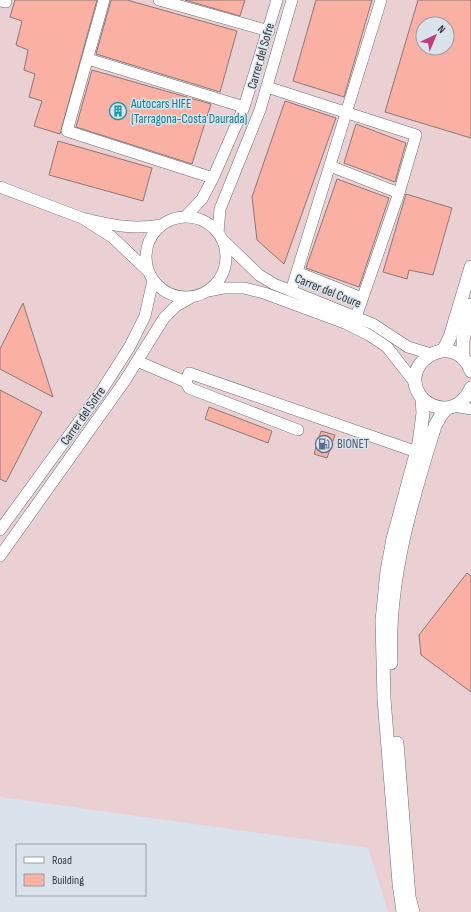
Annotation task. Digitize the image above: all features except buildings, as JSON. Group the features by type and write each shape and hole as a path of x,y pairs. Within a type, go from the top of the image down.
{"main road":[{"path":"403,912 399,883 385,706 382,621 387,571 393,539 417,452 423,418 422,398 416,384 417,370 421,363 437,352 450,337 471,267"},
{"path":"463,358 463,340 471,305"},
{"path":"437,352 452,352 463,358 471,371"},
{"path":"413,912 407,871 392,691 391,613 395,583 414,500 435,426 441,415 450,407 464,399 471,388"},
{"path":"422,398 434,406 450,407"}],"street":[{"path":"104,0 68,131 213,178"},
{"path":"160,0 268,30"},
{"name":"Carrer del Sofre","path":"185,217 202,199 213,178 244,107 277,0"},
{"name":"Carrer del Sofre","path":"221,237 220,209 260,110 292,0"},
{"path":"291,291 381,0"},
{"path":"88,59 244,107"},
{"path":"267,87 346,111 416,135 399,193 356,317"},
{"path":"330,166 399,193"},
{"path":"0,187 82,218 118,227 142,228 162,225 174,219 185,217 202,220 221,237 227,259 224,273 219,281 208,291 192,297 183,297 170,294 161,288 112,237 82,218"},
{"path":"152,277 146,262 148,246 151,237 162,225"},
{"name":"Carrer del Coure","path":"221,237 259,275 274,284 373,324 408,347 437,352"},
{"path":"297,272 362,298"},
{"name":"Carrer del Sofre","path":"0,530 102,390 130,346 145,316 152,277"},
{"name":"Carrer del Coure","path":"208,291 223,288 244,288 264,293 345,323 369,335 387,347 416,384"},
{"name":"Carrer del Sofre","path":"0,556 78,448 137,361 164,318 176,306 192,297"},
{"path":"137,361 186,382 189,388 298,430"},
{"path":"186,382 190,373 417,452"},
{"path":"450,407 471,409"}],"shaded area":[{"path":"0,0 471,0 471,912 388,912 368,848 0,797"}],"place":[{"name":"Autocars HIFE (Tarragona-Costa Daurada)","path":"118,111"},
{"name":"BIONET","path":"324,444"}]}
